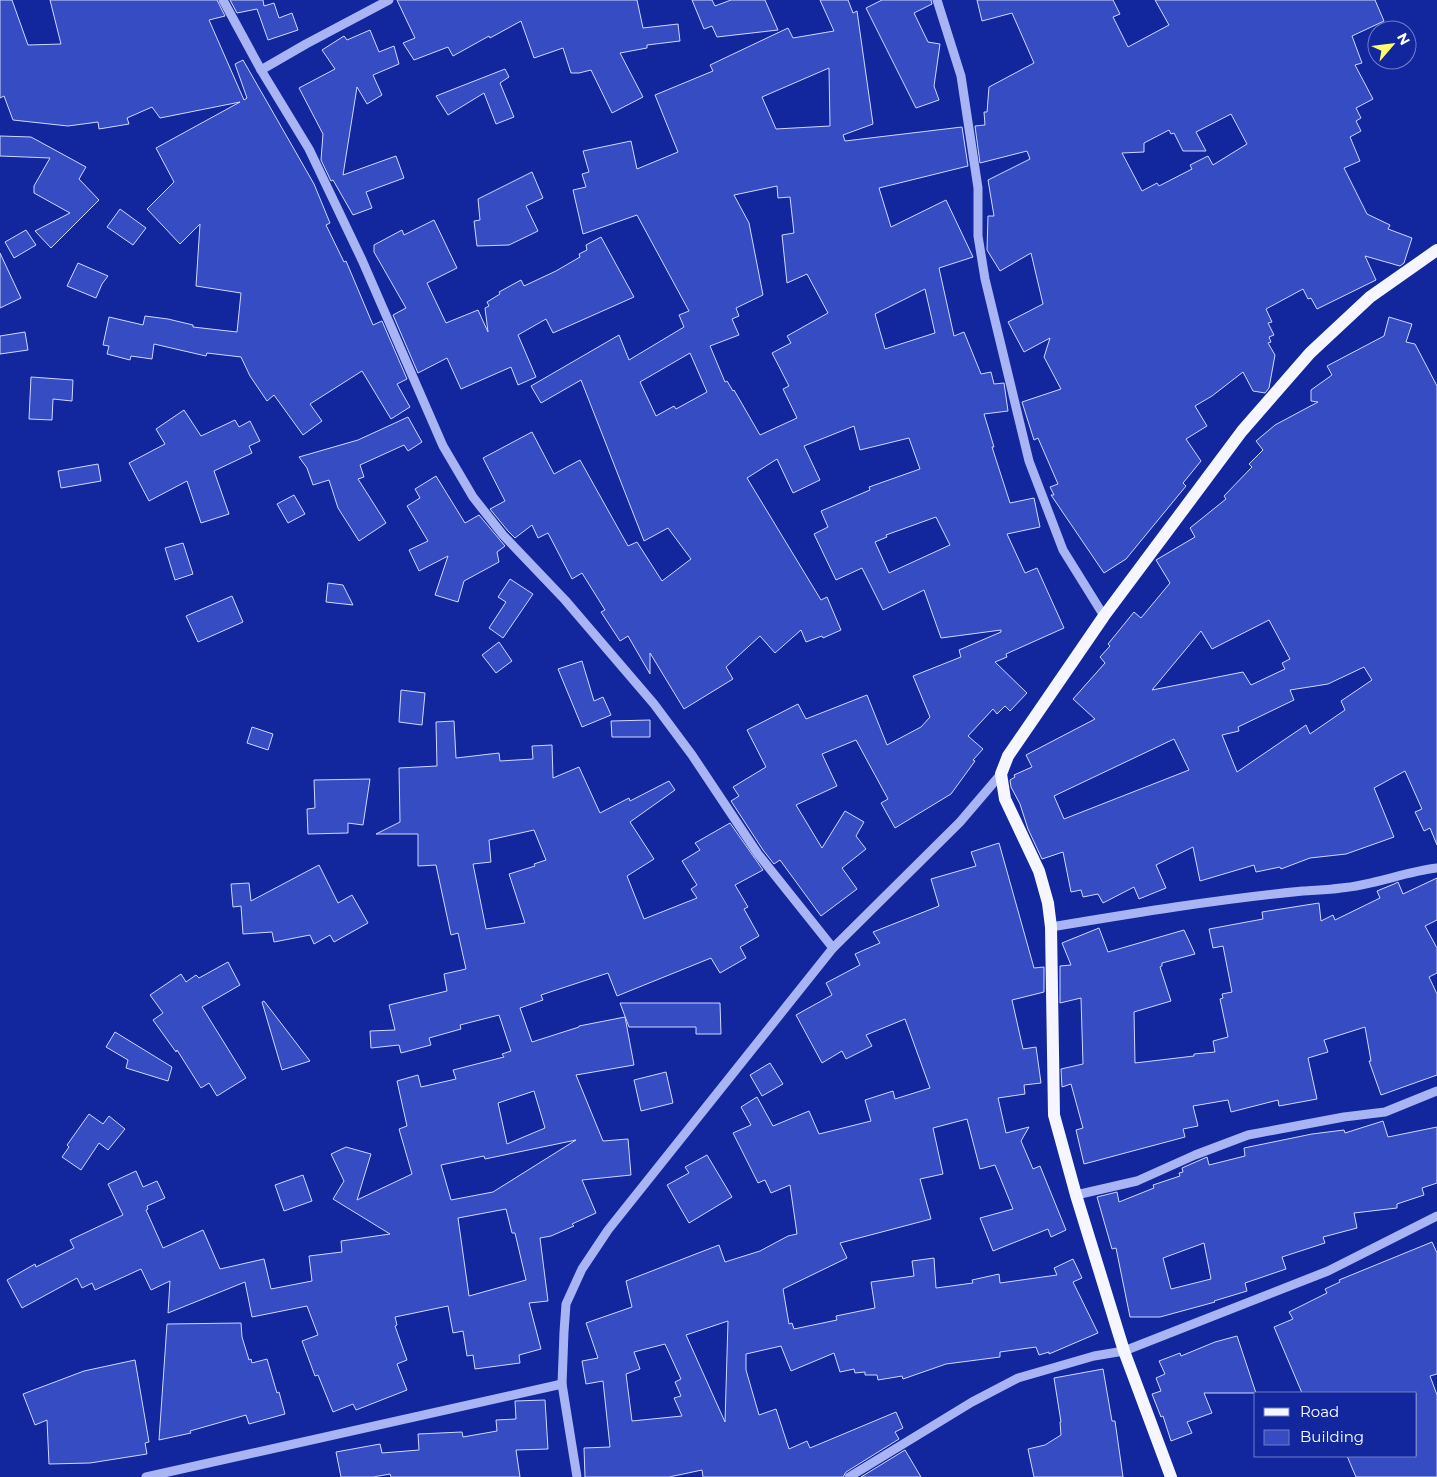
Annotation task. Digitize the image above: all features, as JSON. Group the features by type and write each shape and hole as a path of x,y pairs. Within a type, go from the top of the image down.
{"main road":[{"path":"1171,1477 1124,1351 1076,1195 1054,1115 1051,927 1048,903 1039,871 1005,799 1001,774 1008,756 1104,616 1242,431 1310,352 1370,298 1437,250"}],"street":[{"path":"223,0 261,70 309,149 362,260 443,446 473,497 502,535 565,600 654,704 692,754 758,854 833,948"},
{"path":"261,70 389,0"},
{"path":"937,0 961,76 978,188 978,236 985,279 1029,461 1063,550 1104,616"},
{"path":"577,1477 562,1384 566,1304 582,1270 608,1230 833,948 960,822 1001,774"},
{"path":"1051,927 1177,907 1341,888 1378,882 1419,870 1437,868"},
{"path":"1076,1195 1138,1181 1195,1155 1248,1135 1344,1117 1385,1112 1437,1091"},
{"path":"849,1477 972,1402 1018,1378 1094,1356 1124,1351 1328,1271 1437,1216"},
{"path":"146,1477 562,1384"}],"building":[{"path":"0,0 12,0 28,45 61,44 50,0 217,0 225,16 209,20 244,100 247,98 235,64 243,60 314,184 330,223 326,225 344,262 346,261 373,325 382,321 407,379 397,384 410,407 391,419 362,371 310,404 322,421 303,435 274,395 267,401 250,376 241,357 207,353 206,356 154,344 152,359 131,356 130,360 107,354 109,346 103,345 109,317 143,325 145,316 168,319 193,325 193,327 237,332 241,293 196,286 200,224 180,244 147,209 174,182 156,148 240,102 160,118 152,107 127,118 129,124 99,129 98,122 68,126 13,120 4,96 0,98"},
{"path":"230,0 263,0 264,6 274,3 279,18 292,13 298,30 268,40 257,9 237,13"},
{"path":"397,0 637,0 643,28 678,24 680,41 647,45 647,48 620,53 643,97 612,113 591,70 571,73 563,48 534,58 521,21 453,56 448,47 414,60 403,43 415,38"},
{"path":"692,0 712,0 715,6 731,0 765,0 778,30 717,37 712,26 704,29"},
{"path":"820,0 848,0 853,13 857,11 873,124 843,135 845,141 962,127 968,166 879,188 891,227 946,200 973,257 939,268 954,336 964,332 981,374 991,372 994,384 1004,383 1008,411 984,414 994,447 992,447 1010,503 1034,498 1040,527 1007,534 1025,573 1037,568 1064,628 1006,654 1007,657 995,662 1027,693 1010,711 1005,706 997,714 993,709 968,736 983,749 973,760 975,761 951,794 895,828 881,803 888,799 856,740 822,754 837,786 796,805 822,848 845,811 864,822 856,836 866,849 842,868 857,889 821,916 780,860 774,864 763,850 731,801 739,796 733,787 766,767 747,730 798,704 806,719 867,695 887,745 921,727 930,717 913,676 961,657 959,650 1001,632 1001,630 941,638 924,590 883,610 862,568 836,580 814,534 828,527 821,511 870,490 869,487 920,469 909,438 860,450 854,426 804,446 820,480 793,493 777,459 747,478 821,600 827,597 841,630 823,638 822,636 806,642 801,630 775,653 760,636 726,667 733,679 684,709 650,653 650,674 628,636 620,641 601,612 605,610 582,573 572,579 548,533 538,538 532,525 515,538 490,509 505,501 483,458 532,432 554,474 580,460 628,546 637,542 662,581 691,559 668,528 644,541 581,380 541,403 531,386 619,335 629,360 684,327 679,315 689,311 637,215 583,234 573,190 586,187 582,174 589,172 583,151 631,141 637,169 678,152 655,95 713,71 710,65 788,28 793,38 834,31","holes":["829,68 830,126 776,129 762,97","777,186 778,198 790,197 794,233 782,235 787,283 807,274 828,313 787,336 791,343 772,353 789,386 783,389 797,418 760,435 734,390 727,381 725,382 710,346 739,335 732,319 739,316 736,308 763,295 749,223 734,195","925,289 935,333 885,349 875,314","690,353 707,392 676,409 674,406 656,416 640,382","936,517 950,545 889,573 875,542 887,537 886,535"]},
{"path":"882,0 931,0 932,4 914,13 928,42 940,44 934,86 939,100 916,108 866,8"},
{"path":"977,0 1113,0 1120,14 1113,17 1128,47 1169,25 1155,0 1375,0 1384,20 1367,20 1367,29 1352,36 1362,63 1355,65 1373,99 1356,108 1361,118 1356,121 1361,131 1350,137 1360,161 1344,168 1367,214 1390,225 1388,229 1412,238 1404,263 1400,266 1365,256 1376,280 1317,309 1311,298 1308,299 1303,289 1266,309 1272,322 1268,323 1274,335 1269,337 1271,342 1268,343 1275,355 1269,388 1265,393 1253,391 1243,372 1212,396 1195,406 1207,426 1186,439 1201,461 1183,483 1186,486 1126,559 1104,573 1051,495 1054,495 1050,487 1058,484 1038,438 1034,440 1022,402 1061,389 1044,357 1050,338 1024,352 1008,322 1043,304 1031,253 1000,271 987,250 988,216 994,216 988,180 1030,159 1027,151 980,163 975,126 985,125 984,112 987,112 989,87 1034,63 1012,13 982,21","holes":["1231,114 1247,144 1213,165 1208,156 1190,165 1192,169 1159,186 1157,183 1142,191 1122,153 1144,152 1144,143 1169,130 1171,134 1174,133 1183,151 1206,151 1196,132"]},
{"path":"370,30 379,52 394,46 399,64 373,75 382,95 367,104 357,87 343,175 396,156 404,178 366,192 372,208 353,215 333,180 331,181 321,160 323,134 299,88 335,69 322,50 344,36 347,40"},
{"path":"505,69 509,77 500,83 514,117 496,124 484,93 448,115 436,96"},
{"path":"0,136 31,137 86,167 79,179 99,200 51,248 35,231 70,213 34,193 34,186 50,158 0,156"},
{"path":"532,172 543,198 526,206 538,231 509,245 477,246 474,221 480,220 478,199"},
{"path":"120,209 146,228 133,245 107,227"},
{"path":"434,220 457,268 427,283 446,323 478,310 488,332 485,308 489,306 487,302 500,294 499,292 521,280 524,286 556,271 580,257 579,254 587,250 586,245 601,237 634,297 553,333 546,319 518,335 536,377 518,385 511,367 461,389 447,358 418,373 393,315 406,308 374,252 374,245 402,230 404,235"},
{"path":"26,230 36,245 14,258 5,242"},
{"path":"0,253 21,298 0,308"},
{"path":"78,263 108,276 96,298 67,286"},
{"path":"1389,317 1412,324 1406,342 1415,344 1437,386 1437,845 1430,828 1424,831 1415,812 1422,809 1405,771 1374,788 1394,837 1346,854 1310,858 1281,869 1280,867 1256,872 1254,865 1200,881 1193,847 1156,865 1166,888 1139,899 1134,887 1103,903 1098,894 1083,897 1081,890 1071,892 1063,852 1042,859 1028,829 1010,780 1015,777 1014,775 1032,767 1026,755 1095,719 1073,699 1105,663 1100,657 1134,612 1141,618 1170,583 1156,560 1195,537 1190,528 1226,499 1224,496 1252,467 1249,464 1263,450 1256,441 1275,425 1318,402 1311,401 1311,390 1332,375 1327,366 1384,336","holes":["1269,620 1290,659 1282,663 1285,669 1251,685 1243,672 1152,690 1201,631 1212,649","1364,667 1372,680 1341,701 1345,710 1310,734 1306,725 1237,772 1222,735 1239,731 1238,727 1294,700 1290,690 1328,684","1174,739 1189,770 1064,819 1054,796"]},
{"path":"25,332 28,350 0,354 0,336"},
{"path":"31,377 73,380 72,401 53,399 52,420 29,419"},
{"path":"184,410 201,436 235,420 239,427 250,421 260,441 249,446 252,453 214,471 229,514 201,523 187,481 149,501 129,463 165,444 156,429"},
{"path":"408,417 422,442 408,451 404,445 360,465 364,477 358,479 386,523 359,541 338,508 329,480 313,485 307,468 299,457 358,440"},
{"path":"98,464 101,481 61,488 58,471"},
{"path":"436,476 465,523 479,515 505,546 497,552 499,562 464,581 458,602 435,595 448,556 419,571 409,550 428,541 407,506 420,498 415,489"},
{"path":"294,495 305,514 288,523 277,504"},
{"path":"183,543 193,574 175,580 165,548"},
{"path":"510,579 533,594 503,638 489,628 506,602 498,597"},
{"path":"328,583 343,585 353,605 326,602"},
{"path":"232,596 243,622 198,642 186,616"},
{"path":"499,642 512,661 496,673 482,655"},
{"path":"582,661 594,701 603,697 611,715 582,727 558,669"},
{"path":"401,690 425,693 422,725 399,722"},
{"path":"650,720 650,737 612,737 611,721"},
{"path":"454,721 456,758 499,753 500,761 533,759 532,746 552,745 553,778 579,767 600,813 629,798 630,801 669,781 675,790 630,822 654,859 627,876 644,919 697,898 691,889 697,885 682,861 700,850 695,843 730,823 763,870 735,885 748,907 744,909 759,936 740,947 746,958 720,973 711,958 617,996 608,973 541,995 543,1000 520,1008 532,1042 579,1026 625,1017 634,1065 576,1075 603,1141 628,1139 631,1175 582,1180 596,1213 572,1224 574,1226 551,1236 540,1238 548,1301 529,1303 541,1349 519,1355 520,1363 475,1369 473,1355 467,1356 463,1331 453,1333 448,1306 395,1317 397,1325 395,1326 407,1360 397,1364 407,1390 356,1410 353,1404 333,1412 318,1375 315,1376 302,1341 318,1335 307,1306 252,1317 245,1282 168,1313 170,1281 151,1290 141,1269 95,1290 92,1283 82,1288 77,1278 22,1308 7,1280 35,1264 36,1267 74,1248 70,1240 123,1215 108,1184 136,1171 143,1187 157,1181 165,1198 147,1206 148,1209 146,1210 163,1248 203,1230 220,1269 264,1259 271,1289 312,1281 309,1256 342,1252 341,1241 390,1234 333,1199 344,1181 331,1154 346,1147 371,1154 357,1200 412,1174 399,1129 407,1126 397,1081 418,1075 421,1087 456,1079 453,1070 504,1057 502,1054 511,1051 499,1015 460,1025 461,1029 429,1038 431,1045 401,1053 399,1045 371,1048 370,1031 395,1030 389,1005 447,991 444,974 466,969 458,933 451,935 436,865 418,866 418,834 376,834 400,822 399,768 437,766 436,722","holes":["534,830 546,860 534,864 535,866 509,874 525,923 486,929 473,864 491,862 489,840","534,1091 545,1128 507,1144 498,1103","576,1140 493,1192 451,1200 441,1165 484,1156 485,1159","506,1209 512,1233 515,1233 526,1280 469,1296 458,1218"]},
{"path":"252,727 273,734 268,750 247,743"},
{"path":"370,779 363,825 348,823 348,833 308,834 307,809 315,808 314,780"},
{"path":"999,843 1034,968 1044,967 1044,992 1012,1000 1023,1049 1036,1047 1041,1083 1024,1085 1025,1094 998,1098 1006,1133 1029,1127 1021,1141 1033,1169 1040,1166 1066,1230 1051,1237 1048,1229 993,1251 980,1218 1013,1209 995,1165 980,1169 967,1119 933,1128 943,1174 920,1179 931,1219 840,1243 847,1258 783,1289 789,1324 792,1323 794,1329 837,1320 836,1316 875,1308 871,1282 914,1276 912,1261 934,1258 936,1288 973,1283 972,1280 999,1274 1000,1283 1057,1275 1054,1268 1073,1259 1082,1278 1073,1282 1098,1333 1049,1354 1049,1352 1039,1355 1036,1347 1000,1352 1000,1357 946,1364 903,1379 902,1376 878,1380 877,1375 865,1375 865,1372 855,1373 854,1369 840,1372 834,1353 791,1371 781,1346 746,1354 746,1370 759,1415 776,1409 789,1449 807,1441 810,1448 896,1412 903,1428 895,1432 899,1439 846,1472 843,1477 703,1477 702,1470 669,1477 585,1477 584,1448 610,1447 603,1381 586,1384 582,1361 598,1358 586,1323 632,1307 626,1281 719,1245 725,1262 760,1251 788,1236 797,1234 790,1185 771,1193 765,1180 758,1183 733,1133 751,1125 741,1107 757,1097 773,1126 809,1111 819,1134 871,1121 865,1100 893,1091 895,1099 930,1088 905,1019 866,1035 872,1046 846,1059 842,1051 822,1063 796,1015 832,995 826,983 860,965 855,954 880,943 873,932 939,906 931,879 976,866 971,852","holes":["728,1321 725,1422 686,1335","665,1344 681,1379 675,1382 681,1396 674,1398 682,1416 632,1421 626,1374 640,1369 634,1352"]},
{"path":"319,865 338,903 352,895 368,923 334,942 330,935 314,944 310,935 274,942 272,932 243,934 241,906 233,907 231,884 249,883 251,901"},
{"path":"1437,878 1437,920 1425,926 1437,948 1437,973 1429,977 1437,994 1437,1075 1381,1095 1369,1061 1371,1061 1365,1027 1324,1040 1328,1052 1308,1058 1317,1099 1279,1106 1278,1100 1231,1112 1228,1100 1193,1106 1198,1126 1183,1129 1185,1137 1084,1164 1076,1130 1083,1128 1071,1084 1062,1087 1061,1069 1083,1064 1081,998 1060,1003 1060,966 1071,965 1062,943 1099,928 1108,952 1184,930 1195,954 1162,963 1160,967 1171,1001 1134,1012 1135,1063 1194,1056 1194,1054 1215,1052 1213,1041 1228,1037 1220,999 1223,998 1222,994 1232,992 1223,946 1213,948 1209,929 1263,919 1262,912 1319,903 1321,921 1333,915 1335,920 1380,898 1377,891 1398,882 1403,894"},
{"path":"228,962 240,985 202,1007 246,1078 217,1096 209,1083 201,1088 177,1050 176,1052 153,1020 163,1013 150,995 181,974 186,982 196,975 199,978"},
{"path":"264,1001 310,1061 282,1070 262,1002"},
{"path":"620,1003 720,1003 721,1034 696,1034 696,1027 629,1027"},
{"path":"115,1032 172,1067 168,1081 126,1068 128,1060 106,1047"},
{"path":"770,1063 783,1084 762,1096 750,1075"},
{"path":"666,1072 673,1103 641,1111 634,1080"},
{"path":"89,1114 103,1124 109,1116 125,1129 108,1150 99,1143 81,1170 62,1157 69,1147 67,1145"},
{"path":"1383,1121 1388,1137 1437,1127 1437,1183 1422,1188 1424,1195 1397,1204 1397,1208 1354,1213 1357,1228 1323,1237 1325,1243 1282,1257 1286,1269 1245,1283 1247,1291 1160,1317 1130,1317 1116,1248 1112,1249 1097,1197 1117,1192 1119,1202 1154,1188 1153,1185 1180,1176 1179,1173 1183,1172 1182,1168 1207,1157 1209,1165 1245,1156 1244,1148 1312,1134 1344,1130 1345,1133","holes":["1204,1243 1211,1279 1171,1289 1163,1258"]},
{"path":"707,1155 732,1197 689,1223 667,1185 689,1173 685,1167"},
{"path":"303,1175 312,1201 284,1211 275,1185"},
{"path":"1432,1242 1437,1253 1437,1374 1430,1376 1437,1395 1437,1477 1356,1477 1347,1457 1417,1457 1417,1392 1302,1392 1274,1327 1293,1319 1289,1312 1327,1293 1325,1289 1340,1282 1339,1280"},
{"path":"241,1323 242,1337 249,1360 251,1359 252,1363 267,1359 285,1414 249,1424 246,1415 190,1431 191,1433 159,1440 167,1324"},
{"path":"1237,1336 1256,1392 1204,1393 1212,1413 1187,1422 1192,1433 1171,1441 1163,1416 1161,1417 1152,1394 1161,1391 1156,1378 1165,1374 1159,1361 1180,1353 1181,1356 1215,1342"},
{"path":"135,1360 149,1442 145,1443 147,1454 90,1463 49,1464 47,1420 35,1425 23,1394 84,1371"},
{"path":"1103,1369 1112,1421 1115,1421 1123,1477 1034,1477 1028,1449 1045,1445 1061,1435 1061,1422 1054,1378"},
{"path":"545,1400 548,1449 516,1450 520,1477 391,1477 390,1474 373,1477 341,1477 336,1452 380,1444 382,1453 419,1450 418,1434 462,1432 463,1437 497,1431 496,1420 516,1419 515,1401"},
{"path":"905,1450 921,1477 861,1477"}]}
